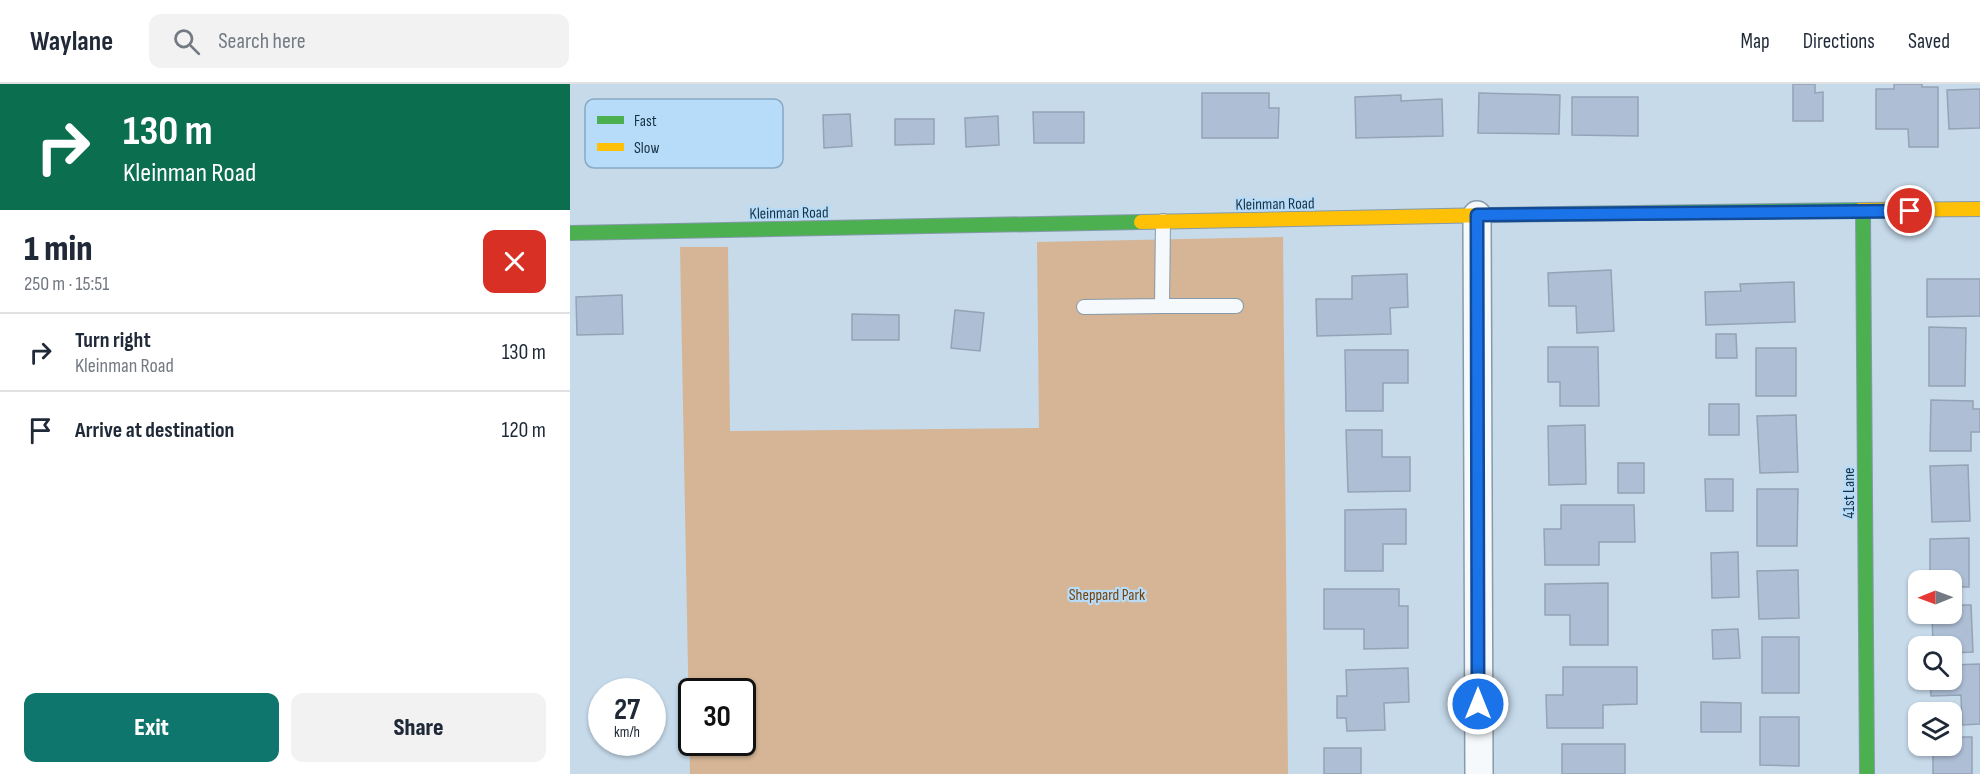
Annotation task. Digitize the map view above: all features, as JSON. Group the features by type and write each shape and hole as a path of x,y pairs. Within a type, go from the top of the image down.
{"street":[{"name":"Kleinman Road","path":"570,233 1477,215 1980,209"},
{"name":"41st Lane","path":"1863,212 1867,774"},
{"path":"1477,215 1479,774"}],"lane":[{"path":"1162,306 1163,221"},
{"path":"1084,307 1236,306"}],"green space":[{"name":"Sheppard Park","path":"1283,237 1288,774 690,774 690,756 756,756 756,678 688,678 680,247 728,247 730,431 1039,428 1037,242"}],"building":[{"path":"1793,84 1815,84 1815,93 1823,92 1823,121 1793,121"},
{"path":"1894,84 1922,84 1922,87 1938,87 1938,147 1909,147 1908,129 1876,129 1876,89 1894,89"},
{"path":"1980,89 1980,128 1949,129 1947,90"},
{"path":"1202,93 1269,93 1269,108 1279,108 1278,138 1202,138"},
{"path":"1479,93 1560,95 1559,134 1478,133"},
{"path":"1401,95 1401,101 1442,99 1443,136 1356,138 1355,97"},
{"path":"1572,97 1638,97 1638,136 1572,135"},
{"path":"1033,112 1084,112 1084,143 1034,143"},
{"path":"850,114 852,146 824,148 823,115"},
{"path":"998,116 999,145 966,147 965,118"},
{"path":"895,119 934,119 934,144 895,145"},
{"path":"1611,270 1614,331 1577,333 1576,306 1549,306 1548,273"},
{"path":"1407,274 1408,307 1390,308 1391,334 1317,336 1316,299 1352,299 1352,276"},
{"path":"1927,279 1980,279 1980,316 1927,317"},
{"path":"1794,282 1795,322 1706,325 1705,292 1741,291 1740,284"},
{"path":"622,295 623,334 577,335 576,297"},
{"path":"955,310 984,313 980,351 951,348"},
{"path":"852,314 899,315 899,340 852,340"},
{"path":"1929,327 1966,328 1965,386 1929,386"},
{"path":"1716,334 1736,334 1737,358 1716,358"},
{"path":"1548,347 1598,347 1599,406 1560,406 1560,382 1548,382"},
{"path":"1756,348 1796,348 1796,396 1756,396"},
{"path":"1345,350 1408,350 1408,383 1383,383 1383,411 1346,411"},
{"path":"1931,400 1973,401 1973,409 1980,409 1980,432 1971,432 1971,451 1930,451"},
{"path":"1709,404 1739,404 1739,435 1709,435"},
{"path":"1796,415 1798,472 1760,473 1757,416"},
{"path":"1585,425 1586,484 1549,485 1548,426"},
{"path":"1346,430 1382,430 1382,457 1410,457 1410,491 1348,492"},
{"path":"1618,463 1644,463 1644,493 1618,493"},
{"path":"1968,465 1970,521 1932,522 1930,466"},
{"path":"1705,479 1733,479 1733,511 1706,511"},
{"path":"1757,489 1798,489 1797,546 1757,546"},
{"path":"1561,505 1634,505 1635,542 1599,542 1599,565 1545,565 1544,529 1561,529"},
{"path":"1406,509 1406,544 1383,544 1383,571 1345,571 1345,510"},
{"path":"1969,538 1969,587 1962,587 1962,570 1930,570 1930,539"},
{"path":"1738,552 1739,597 1712,598 1711,553"},
{"path":"1798,570 1799,618 1759,619 1757,571"},
{"path":"1608,583 1608,645 1570,645 1570,615 1545,615 1545,584"},
{"path":"1324,589 1399,589 1399,606 1408,606 1408,648 1364,649 1364,629 1324,629"},
{"path":"1962,605 1971,605 1973,652 1962,653 1962,636 1933,636 1932,624 1962,624"},
{"path":"1738,629 1740,658 1713,659 1712,630"},
{"path":"1762,637 1799,637 1799,693 1762,693"},
{"path":"1980,664 1980,724 1962,725 1961,695 1931,696 1931,690 1962,690 1962,665"},
{"path":"1563,667 1637,667 1637,704 1603,705 1603,728 1547,728 1546,695 1563,695"},
{"path":"1408,668 1409,702 1384,703 1385,730 1347,731 1346,718 1337,718 1337,696 1347,696 1346,670"},
{"path":"1701,702 1741,703 1741,732 1701,732"},
{"path":"1760,717 1799,717 1799,766 1760,765"},
{"path":"1962,737 1972,737 1972,774 1933,774 1933,756 1962,756"},
{"path":"1562,744 1625,744 1625,774 1562,774"},
{"path":"1324,748 1361,748 1361,774 1324,774"}],"traffic: fast":[{"path":"1492,215 1860,210"},
{"path":"1863,212 1867,774"},
{"path":"570,233 1141,222"}],"traffic: slow":[{"path":"1860,210 1980,209"},
{"path":"1141,222 1492,215"}],"route":[{"path":"1478,704 1477,215 1910,211"}]}
